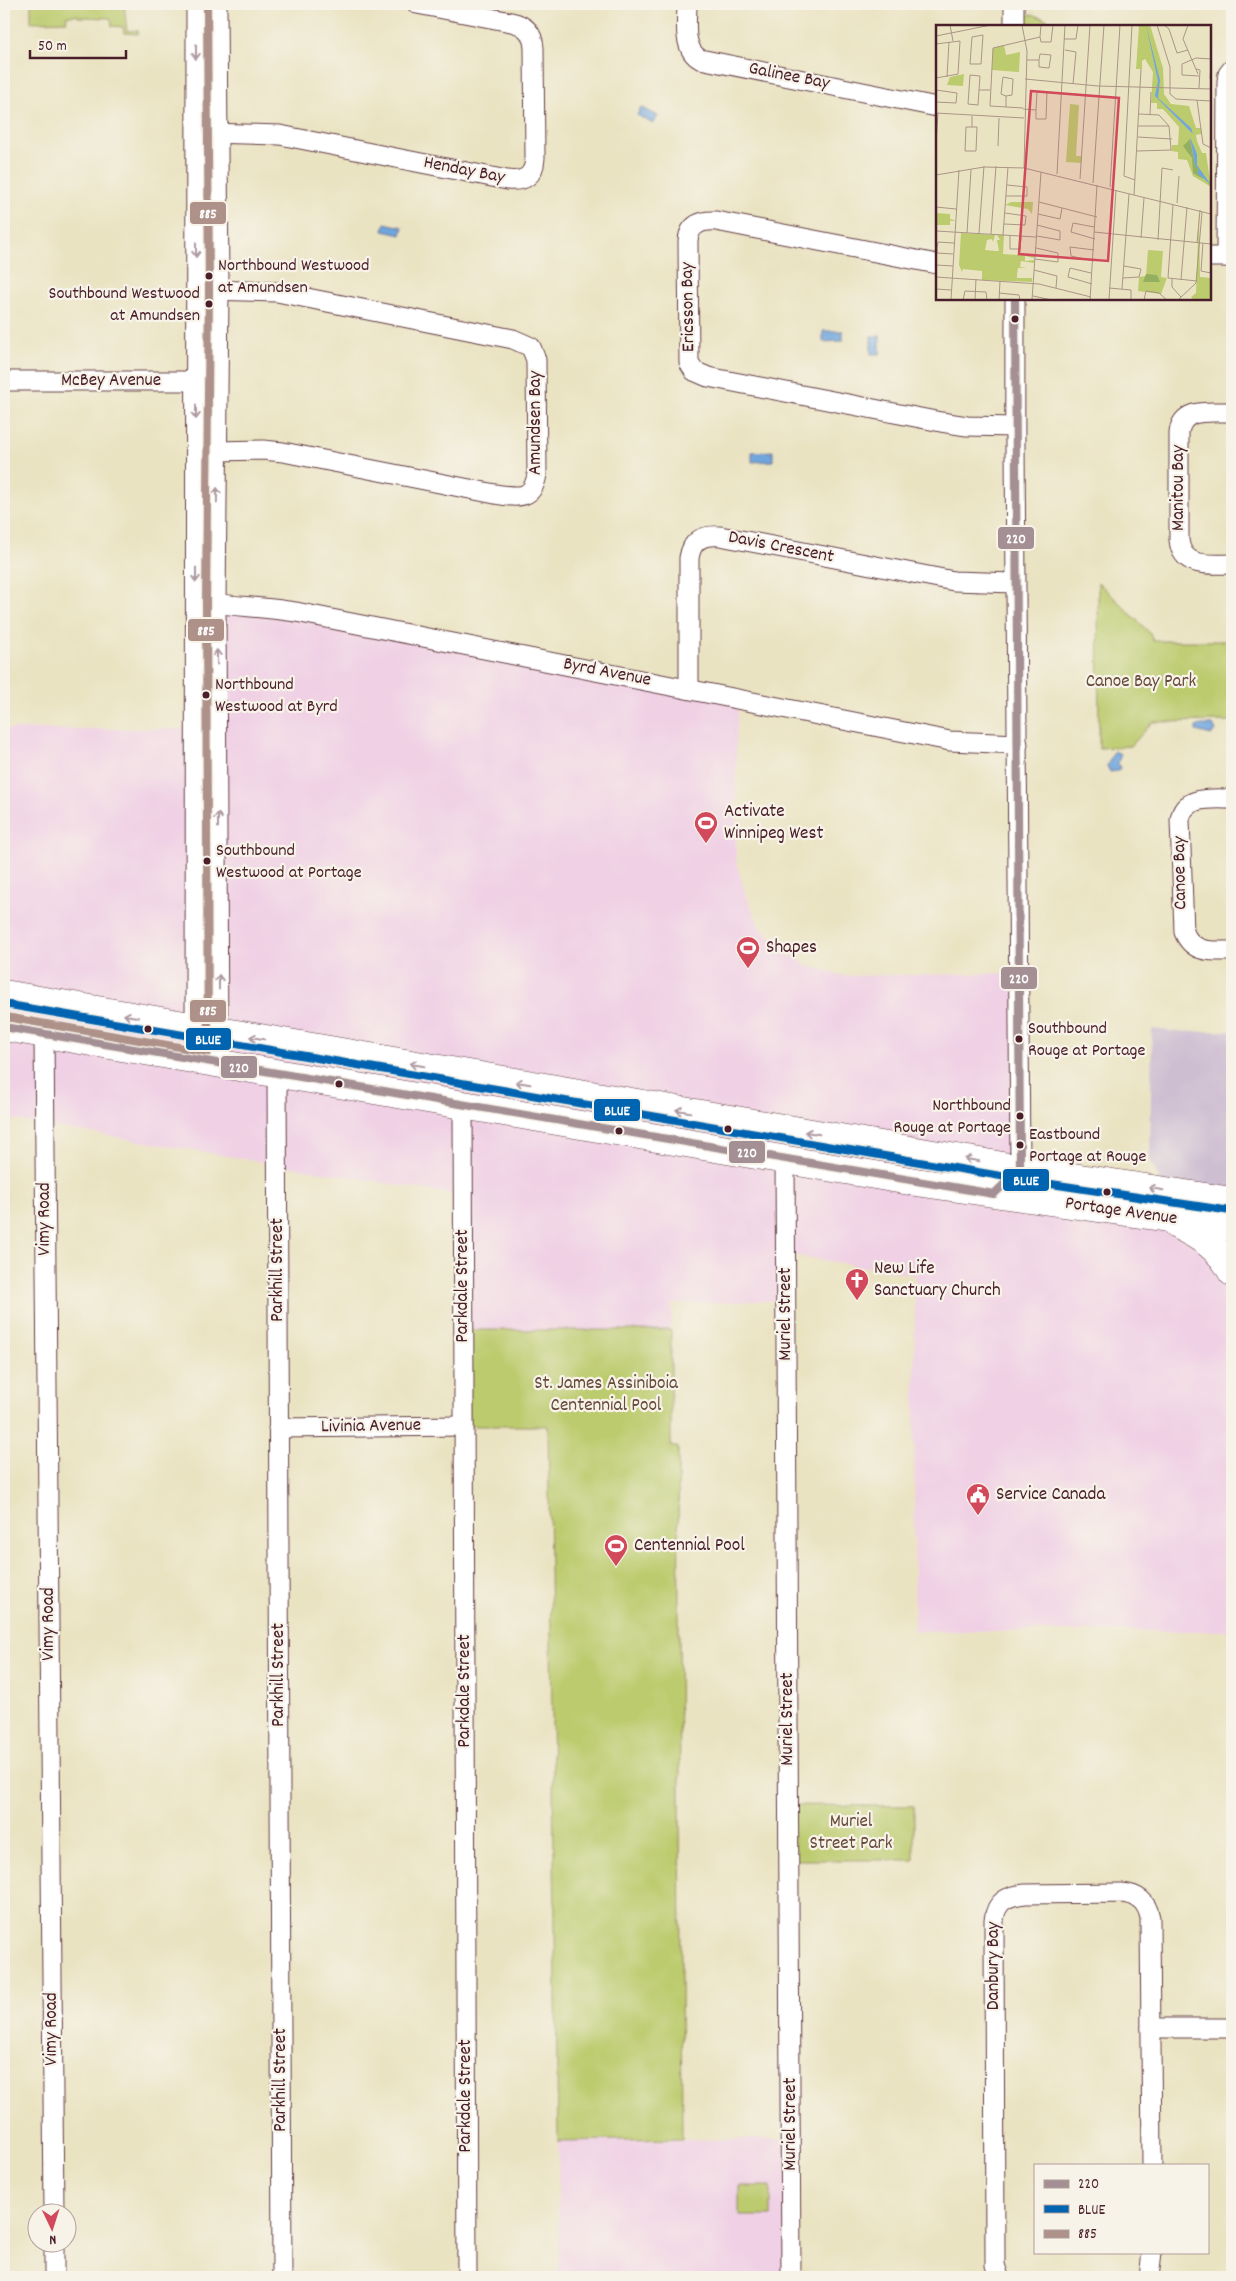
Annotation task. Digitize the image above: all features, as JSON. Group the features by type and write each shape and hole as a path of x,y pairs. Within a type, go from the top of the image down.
{"highway":[{"name":"Portage Avenue","path":"4,994 1020,1169 1232,1201"},
{"name":"Portage Avenue","path":"4,1027 785,1160 1005,1195 1232,1227"},
{"path":"1005,1195 1056,1174"},
{"path":"1160,1217 1201,1237 1225,1259 1232,1272"}],"street":[{"path":"196,4 196,601 208,1029"},
{"path":"207,1062 218,451 217,4"},
{"name":"Henday Bay","path":"196,133 280,135 507,180 517,181 526,179 532,173 536,158 534,48 530,33 524,27 511,22 417,4"},
{"name":"Galinee Bay","path":"687,4 688,43 693,53 700,59 936,107"},
{"path":"1014,4 1014,25"},
{"path":"1223,257 1226,81 1232,69"},
{"name":"Ericsson Bay","path":"936,264 716,220 698,223 689,232 688,241 689,363 694,371 708,377 941,422 967,426 1014,427"},
{"name":"Amundsen Bay","path":"196,290 277,292 525,342 534,352 536,360 537,474 535,485 529,492 514,497 274,451 218,451"},
{"path":"1005,1195 1020,1169 1018,744 1014,583 1014,300"},
{"name":"McBey Avenue","path":"4,381 218,381"},
{"name":"Manitou Bay","path":"1232,412 1198,413 1187,416 1182,422 1179,434 1178,540 1184,556 1193,562 1232,564"},
{"name":"Davis Crescent","path":"689,689 689,558 691,549 697,540 705,536 720,536 954,581 1014,583"},
{"name":"Byrd Avenue","path":"196,601 232,607 271,608 302,612 950,741 1018,744"},
{"name":"Canoe Bay","path":"1232,799 1193,802 1183,810 1180,820 1184,932 1189,942 1198,949 1232,951"},
{"name":"Vimy Road","path":"44,1034 54,2204"},
{"name":"Parkhill Street","path":"277,1073 282,2277"},
{"name":"Parkdale Street","path":"463,1105 467,2277"},
{"name":"Muriel Street","path":"785,1160 792,2277"},
{"name":"Livinia Avenue","path":"278,1428 464,1426"},
{"name":"Danbury Bay","path":"999,2277 995,2256 994,1920 996,1907 1013,1895 1129,1893 1141,1899 1148,1911 1150,1918 1152,2164"},
{"path":"1151,2028 1232,2028"},
{"path":"54,2254 54,2277"},
{"path":"1149,2277 1152,2254"}],"shaded area":[{"path":"216,604 739,700 736,741 736,859 744,890 759,926 772,940 788,954 807,965 844,976 1019,973 1020,1169 994,1193 1232,1227 1232,1631 914,1631 915,1275 786,1254 785,1300 672,1304 671,1330 463,1330 462,1196 4,1118 4,729 196,729 197,1027"},
{"path":"1152,1029 1176,1032 1232,1031 1232,1201 1164,1190 1150,1159"},
{"path":"791,2139 791,2277 559,2277 558,2141"}],"green space":[{"path":"31,4 124,4 127,31 138,30 138,34 124,33 123,27 112,26 111,18 78,17 78,15 66,16 67,21 31,22"},
{"path":"1031,14 1047,19 1047,25 1023,25 1023,17"},
{"name":"Canoe Bay Park","path":"1098,582 1150,633 1153,641 1232,641 1232,721 1153,722 1131,746 1099,748"},
{"name":"St. James Assiniboia Centennial Pool","path":"463,1330 671,1330 671,1447 678,1447 682,2139 558,2141 548,1426 464,1426"},
{"name":"Muriel Street Park","path":"789,1805 914,1806 914,1860 789,1860"},
{"path":"739,2186 771,2186 771,2216 739,2216"}],"water":[{"path":"641,107 658,116 653,124 637,115"},
{"path":"385,223 403,227 401,235 383,231"},
{"path":"823,331 843,331 843,341 823,342"},
{"path":"871,336 880,336 880,354 871,354"},
{"path":"773,451 773,461 752,462 752,452"},
{"path":"1213,725 1216,731 1211,735 1196,731 1196,727"},
{"path":"1114,751 1121,754 1118,763 1120,768 1118,771 1110,772 1107,766"}],"transit line":[{"name":"885","path":"6,1017 208,1052 206,604 209,290 207,4"},
{"name":"220","path":"4,1027 994,1194 1020,1169 1015,300"},
{"name":"BLUE","path":"4,1004 1018,1179 1231,1211"}],"place":[{"name":"Northbound Westwood at Amundsen","path":"209,276"},
{"name":"Southbound Westwood at Amundsen","path":"209,304"},
{"name":"Northbound Westwood at Byrd","path":"206,695"},
{"name":"Activate Winnipeg West","path":"706,844"},
{"name":"Southbound Westwood at Portage","path":"207,861"},
{"name":"Shapes","path":"748,969"},
{"name":"Southbound Rouge at Portage","path":"1019,1039"},
{"name":"Northbound Rouge at Portage","path":"1020,1116"},
{"name":"Eastbound Portage at Rouge","path":"1020,1145"},
{"name":"New Life Sanctuary Church","path":"857,1301"},
{"name":"Service Canada","path":"978,1516"},
{"name":"Centennial Pool","path":"616,1567"}]}
